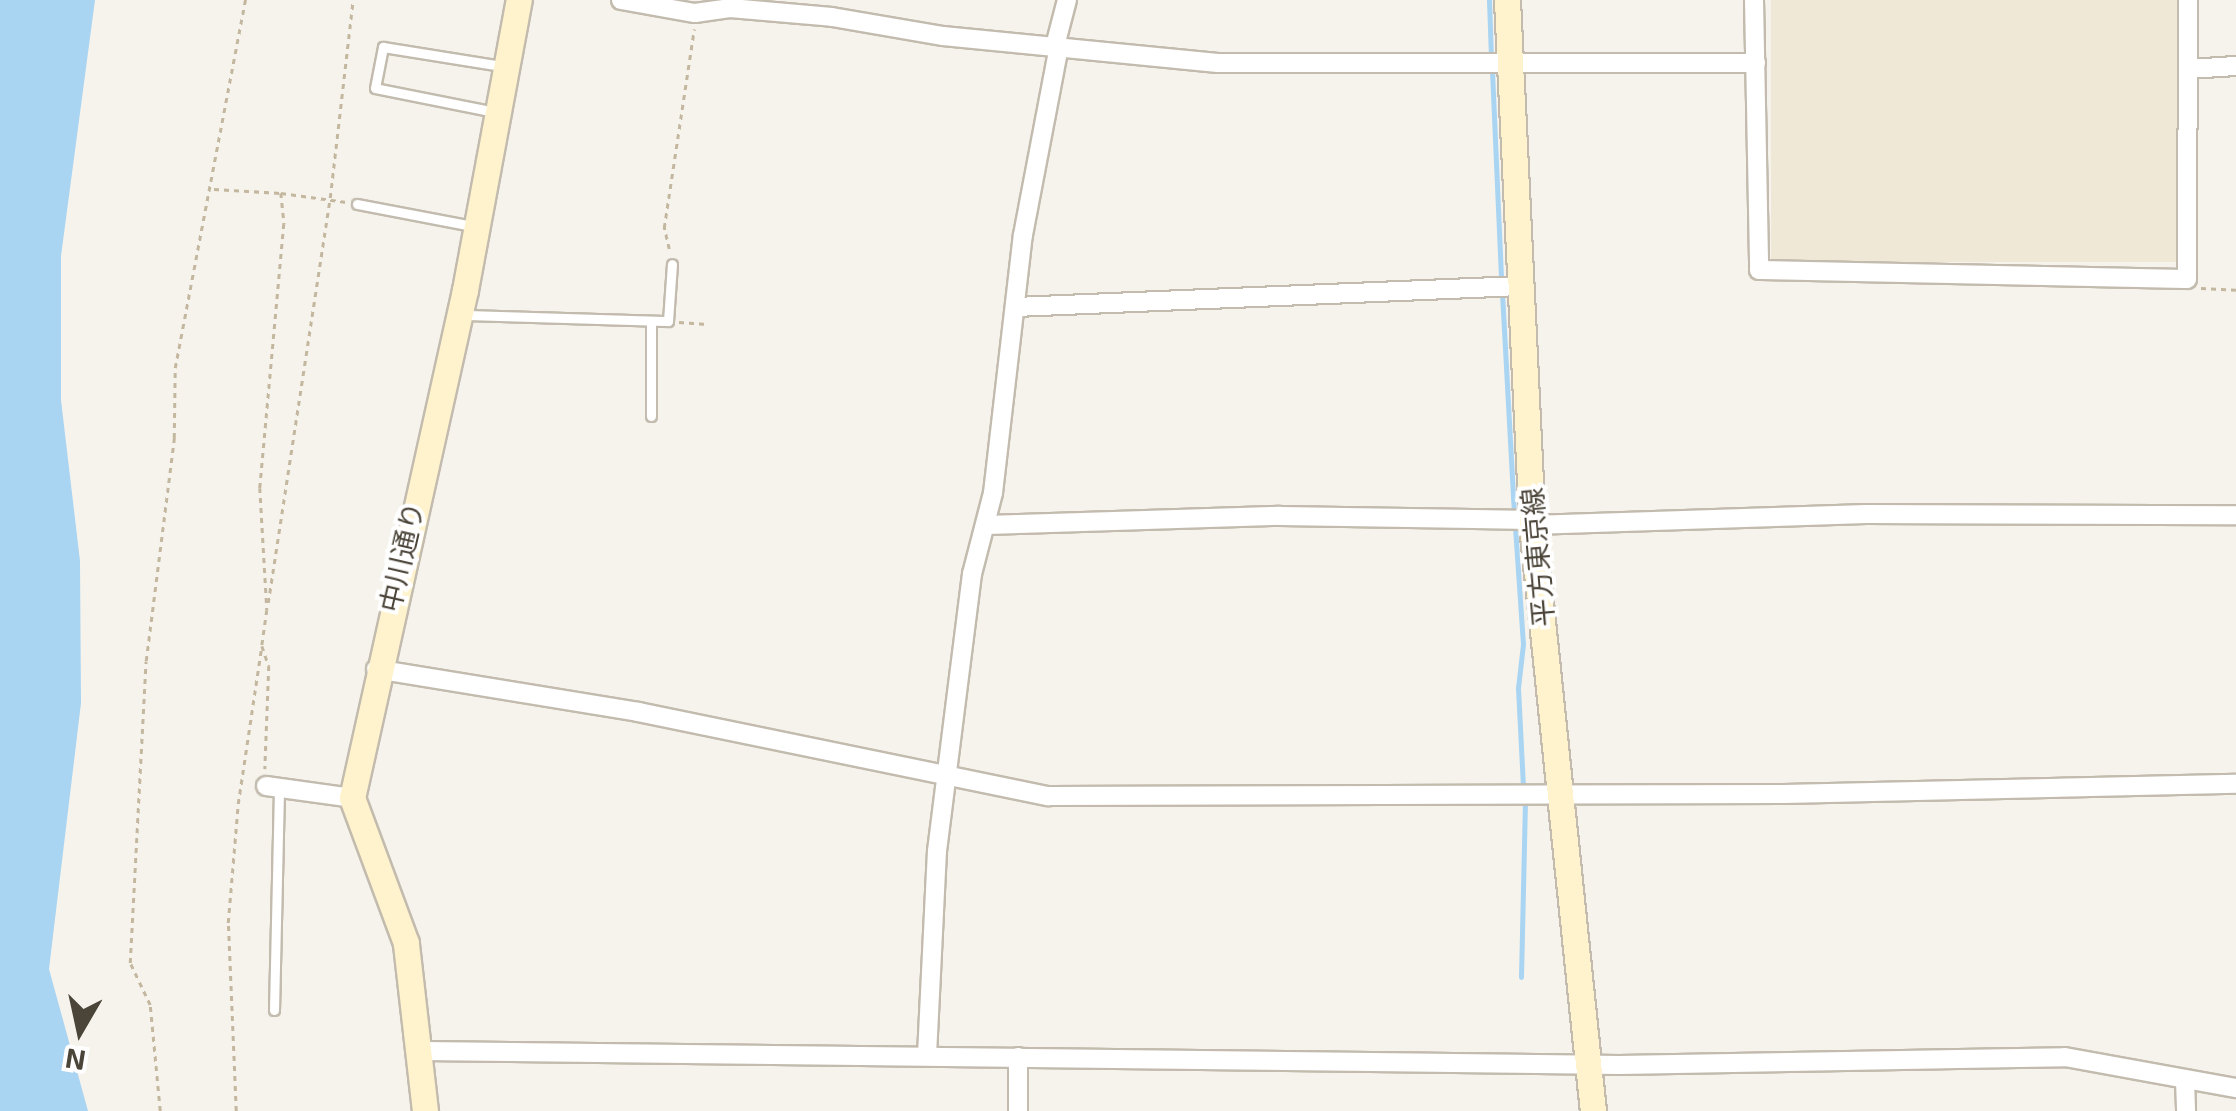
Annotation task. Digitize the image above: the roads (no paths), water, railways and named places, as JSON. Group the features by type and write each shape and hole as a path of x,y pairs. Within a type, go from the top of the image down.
{"street":[{"name":"中川通り","path":"352,798 376,669 459,314 519,0"},
{"path":"621,0 695,13 730,8 832,16 1218,63 1756,63"},
{"path":"927,1056 946,778 972,574 987,525 1016,307 1067,0"},
{"name":"平方東京線","path":"1508,0 1532,522 1592,1063 1593,1111"},
{"path":"1754,0 1759,270 2187,279 2188,0"},
{"path":"2189,69 2236,66"},
{"path":"1016,307 1520,286"},
{"path":"987,525 1280,516 1532,522 1866,514 2236,515"},
{"path":"376,669 638,712 1048,796 2236,784"},
{"path":"270,781 352,798 406,944 423,1052 425,1111"},
{"path":"423,1052 1592,1063 2065,1057 2236,1088"},
{"path":"1018,1057 1018,1111"},
{"path":"2185,1080 2186,1111"}],"lane":[{"path":"498,112 375,88 383,47 508,68"},
{"path":"357,204 475,226"},
{"path":"459,314 668,321 672,264"},
{"path":"651,416 652,322"},
{"path":"270,781 274,1010"}],"water":[{"path":"0,0 95,0 61,256 61,400 80,561 81,703 49,969 88,1111 0,1111"}],"waterway":[{"path":"1489,0 1491,58"},
{"path":"1492,71 1501,279"},
{"path":"1502,293 1514,512"},
{"path":"1515,527 1523,644 1518,688 1523,786"},
{"path":"1521,977 1525,801"}]}
